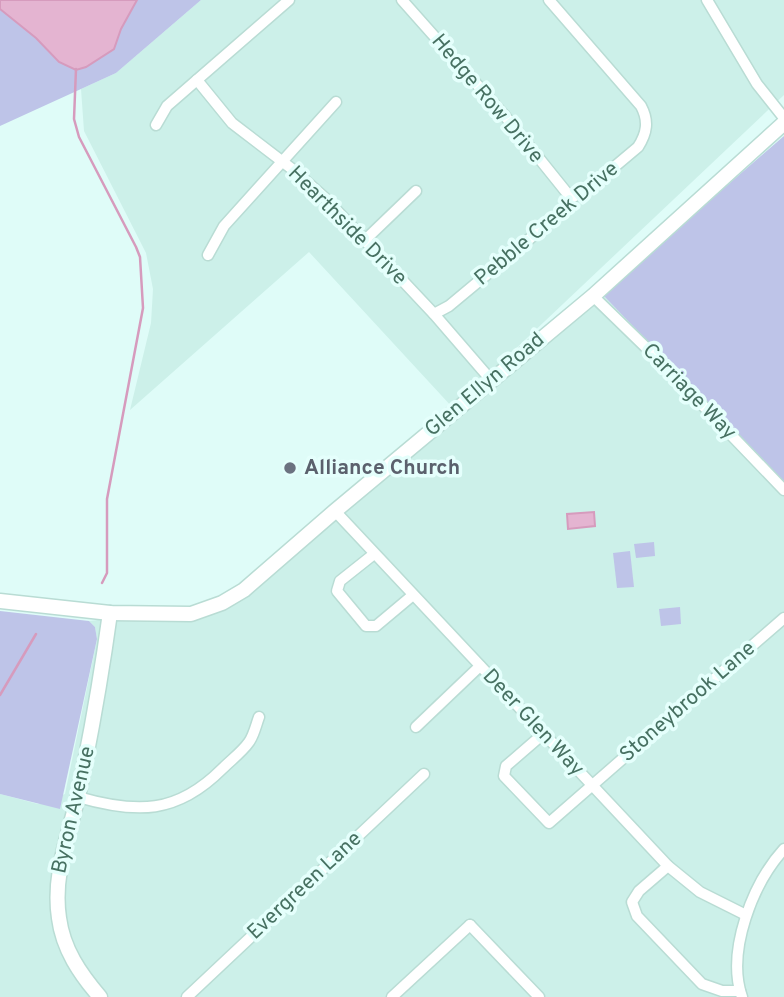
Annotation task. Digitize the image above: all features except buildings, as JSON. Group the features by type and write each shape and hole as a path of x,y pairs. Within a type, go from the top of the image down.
{"street":[{"path":"156,125 167,106 289,0"},
{"name":"Hedge Row Drive","path":"402,0 505,116 571,198"},
{"name":"Pebble Creek Drive","path":"434,314 449,306 562,211 571,198 588,189 638,147 643,139 647,123 635,98 549,0"},
{"path":"708,0 757,84 784,120"},
{"name":"Hearthside Drive","path":"197,80 232,123 325,198 434,314 491,380"},
{"path":"208,255 224,226 336,102"},
{"name":"Glen Ellyn Road","path":"0,601 110,613 191,614 222,603 253,583 335,511 593,296 784,120"},
{"path":"365,241 416,191"},
{"name":"Carriage Way","path":"593,296 664,365 784,490"},
{"name":"Deer Glen Way","path":"335,511 667,866 700,892 746,915"},
{"path":"374,554 340,581 337,591 366,626 376,626 413,595"},
{"name":"Byron Avenue","path":"100,997 76,967 63,939 59,919 58,876 97,704 110,613"},
{"name":"Stoneybrook Lane","path":"543,734 506,766 504,776 549,823 784,618"},
{"path":"416,727 480,666"},
{"path":"78,797 121,808 158,806 180,800 199,789 250,741 259,717"},
{"name":"Evergreen Lane","path":"187,997 424,774"},
{"path":"667,866 639,891 632,902 637,916 702,984 741,994 738,955 746,915 762,880 784,849"},
{"path":"392,997 470,921 539,997"}],"shaded area":[{"path":"0,0 201,0 116,73 0,126"},
{"path":"0,0 137,0 121,29 114,49 86,67 76,70 59,62 36,38 0,9"},
{"path":"201,0 784,0 784,95 453,408 309,252 130,410 151,323 153,289 146,253 84,131 81,89 116,73"},
{"path":"784,136 784,483 602,294"},
{"path":"602,294 784,483 784,997 0,997 0,794 38,804 65,794 97,639 95,627 89,621 230,605"},
{"path":"594,512 595,526 568,529 567,514"},
{"path":"654,542 655,556 636,558 634,544"},
{"path":"630,551 634,587 617,588 613,553"},
{"path":"680,607 681,624 661,626 659,609"},
{"path":"0,611 89,621 95,627 97,639 60,809 0,794"}],"waterway":[{"path":"76,69 74,119 79,137 140,257 143,308 107,499 107,573 102,583"},
{"path":"0,695 36,634"}],"place":[{"name":"Alliance Church","path":"290,468"}]}
